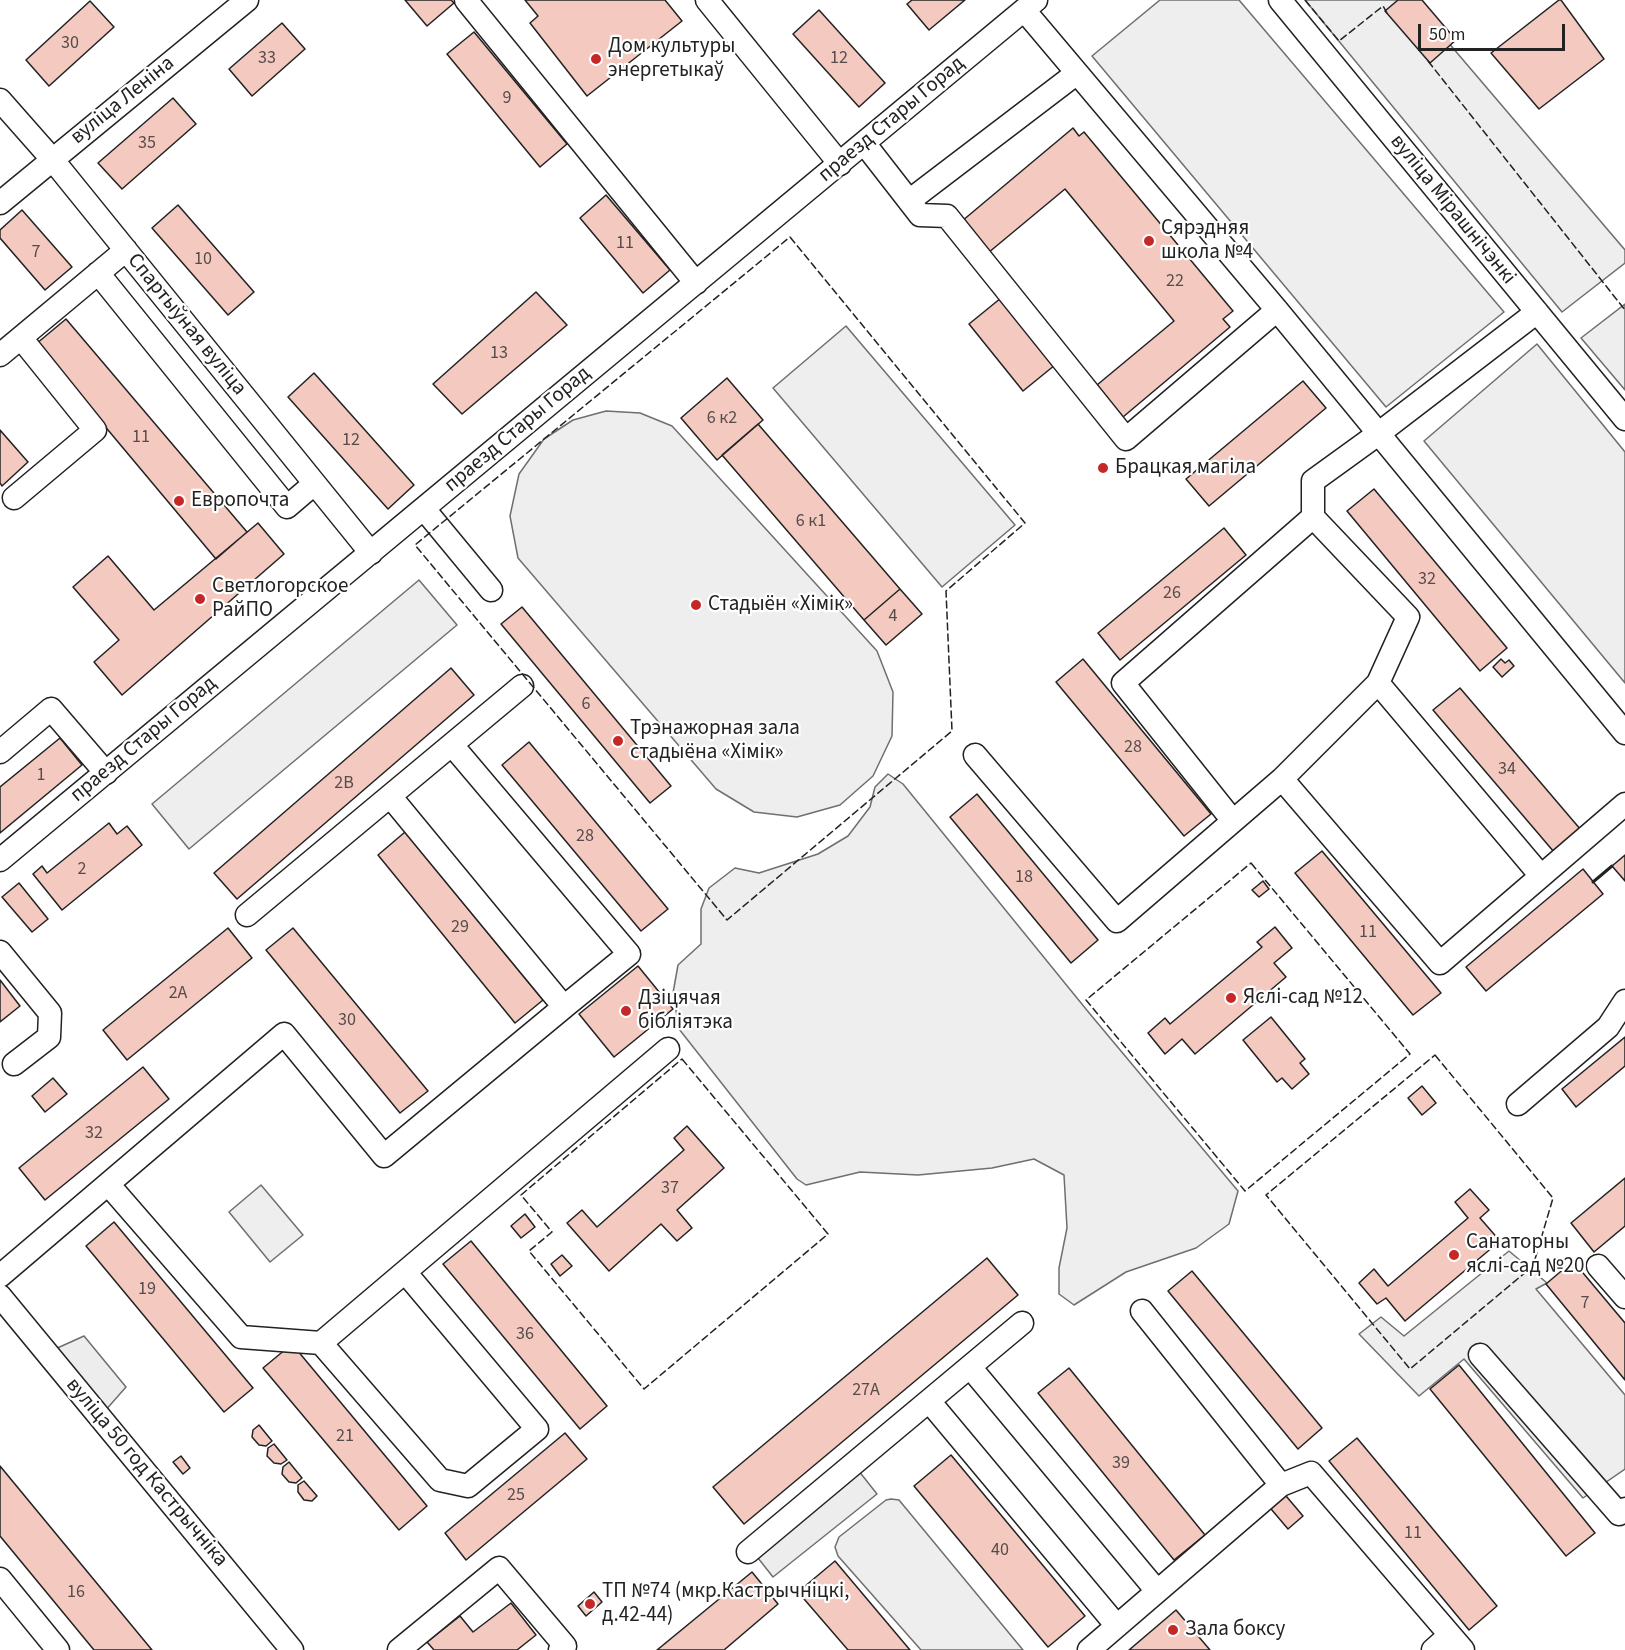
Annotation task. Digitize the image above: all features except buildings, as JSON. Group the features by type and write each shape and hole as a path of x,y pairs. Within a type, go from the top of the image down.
{"street":[{"name":"вуліца Леніна","path":"0,203 247,0"},
{"path":"466,0 696,283"},
{"path":"707,0 840,164"},
{"name":"вуліца Мірашнічэнкі","path":"1280,0 1625,419"},
{"path":"1030,5 1077,73 1277,310 1625,734"},
{"name":"праезд Стары Горад","path":"0,860 1030,5"},
{"path":"909,201 1077,73"},
{"name":"Спартыўная вуліца","path":"0,100 52,159 371,553"},
{"path":"864,143 920,215 947,216 1126,439 1277,310"},
{"path":"0,355 126,250"},
{"path":"98,273 287,507 314,484"},
{"path":"975,755 1117,921 1282,779 1378,683 1408,617 1313,518 1313,481 1378,434 1536,312"},
{"path":"14,498 95,430 21,338"},
{"path":"424,509 491,590"},
{"path":"1233,821 1123,683 1313,518"},
{"path":"1378,683 1541,876"},
{"path":"247,915 522,686"},
{"path":"0,752 51,710 105,772"},
{"path":"0,1276 284,1034 384,1156 629,954 452,745"},
{"path":"1282,779 1440,963 1625,804"},
{"path":"390,796 564,1007"},
{"path":"0,952 50,1013 49,1037 14,1064"},
{"path":"1518,1104 1608,1027 1625,1001"},
{"path":"108,1184 241,1337 321,1343 405,1272 522,1184 591,1125 669,1049"},
{"path":"1598,1266 1625,1297"},
{"path":"321,1343 440,1480 468,1486 537,1429 405,1272"},
{"name":"вуліца 50 год Кастрычніка","path":"0,1296 292,1650"},
{"path":"1142,1311 1281,1485"},
{"path":"748,1552 1022,1323"},
{"path":"1480,1355 1619,1514 1625,1509"},
{"path":"970,1367 1157,1591"},
{"path":"929,1401 1117,1626"},
{"path":"1089,1650 1281,1485 1311,1473 1457,1643 1433,1650"},
{"path":"399,1650 498,1568 565,1646 560,1650"},
{"path":"0,1579 58,1650"}],"shaded area":[{"path":"1160,0 1239,0 1504,312 1386,407 1092,56"},
{"path":"1305,0 1412,0 1625,250 1625,263 1562,312"},
{"path":"1625,304 1625,390 1581,338"},
{"path":"846,326 1015,525 942,587 773,388"},
{"path":"1537,344 1625,452 1625,683 1424,441"},
{"name":"Стадыён «Хімік»","path":"606,411 640,413 672,426 877,651 893,692 892,736 873,776 840,805 797,817 754,812 716,789 518,558 510,516 519,474 544,439 573,420"},
{"path":"419,580 457,625 189,849 152,804"},
{"path":"888,774 903,784 1238,1191 1229,1224 1196,1248 1126,1272 1074,1305 1059,1294 1059,1268 1067,1228 1064,1175 1034,1159 992,1168 918,1175 860,1172 806,1185 797,1179 679,1029 673,993 678,965 701,944 701,909 709,888 735,868 759,873 818,854 848,836 870,807 875,787"},
{"path":"261,1185 303,1235 270,1262 229,1212"},
{"path":"1509,1251 1547,1283 1536,1289 1625,1395 1625,1469 1583,1498 1464,1359 1419,1396 1359,1334 1381,1317 1404,1336"},
{"path":"84,1336 126,1387 104,1412 53,1350"},
{"path":"858,1470 877,1494 773,1577 754,1553"},
{"path":"886,1500 899,1500 1023,1650 921,1650 838,1556 835,1547 839,1537"}],"fence":[{"path":"1305,0 1339,41 1383,6 1387,13"},
{"path":"1428,61 1625,310"},
{"path":"790,237 1025,523 946,591 952,731 727,920 415,545 790,237"},
{"path":"1251,863 1410,1054 1245,1191 1086,1000 1251,863"},
{"path":"1435,1055 1553,1198 1533,1266 1410,1369 1266,1195 1435,1055"},
{"path":"682,1059 828,1234 644,1389 529,1251 552,1232 521,1195 682,1059"}],"wall":[{"path":"1593,882 1612,866"}],"place":[{"name":"Дом культуры энергетыкаў","path":"596,59"},
{"name":"Сярэдняя школа №4","path":"1149,241"},
{"name":"Брацкая магіла","path":"1103,468"},
{"name":"Европочта","path":"179,501"},
{"name":"Светлогорское РайПО","path":"200,599"},
{"name":"Стадыён «Хімік»","path":"696,605"},
{"name":"Трэнажорная зала стадыёна «Хімік»","path":"618,741"},
{"name":"Яслі-сад №12","path":"1231,998"},
{"name":"Дзіцячая бібліятэка","path":"626,1011"},
{"name":"Санаторны яслі-сад №20","path":"1454,1255"},
{"name":"ТП №74 (мкр.Кастрычніцкі, д.42-44)","path":"590,1604"},
{"name":"Зала боксу","path":"1173,1630"}]}
